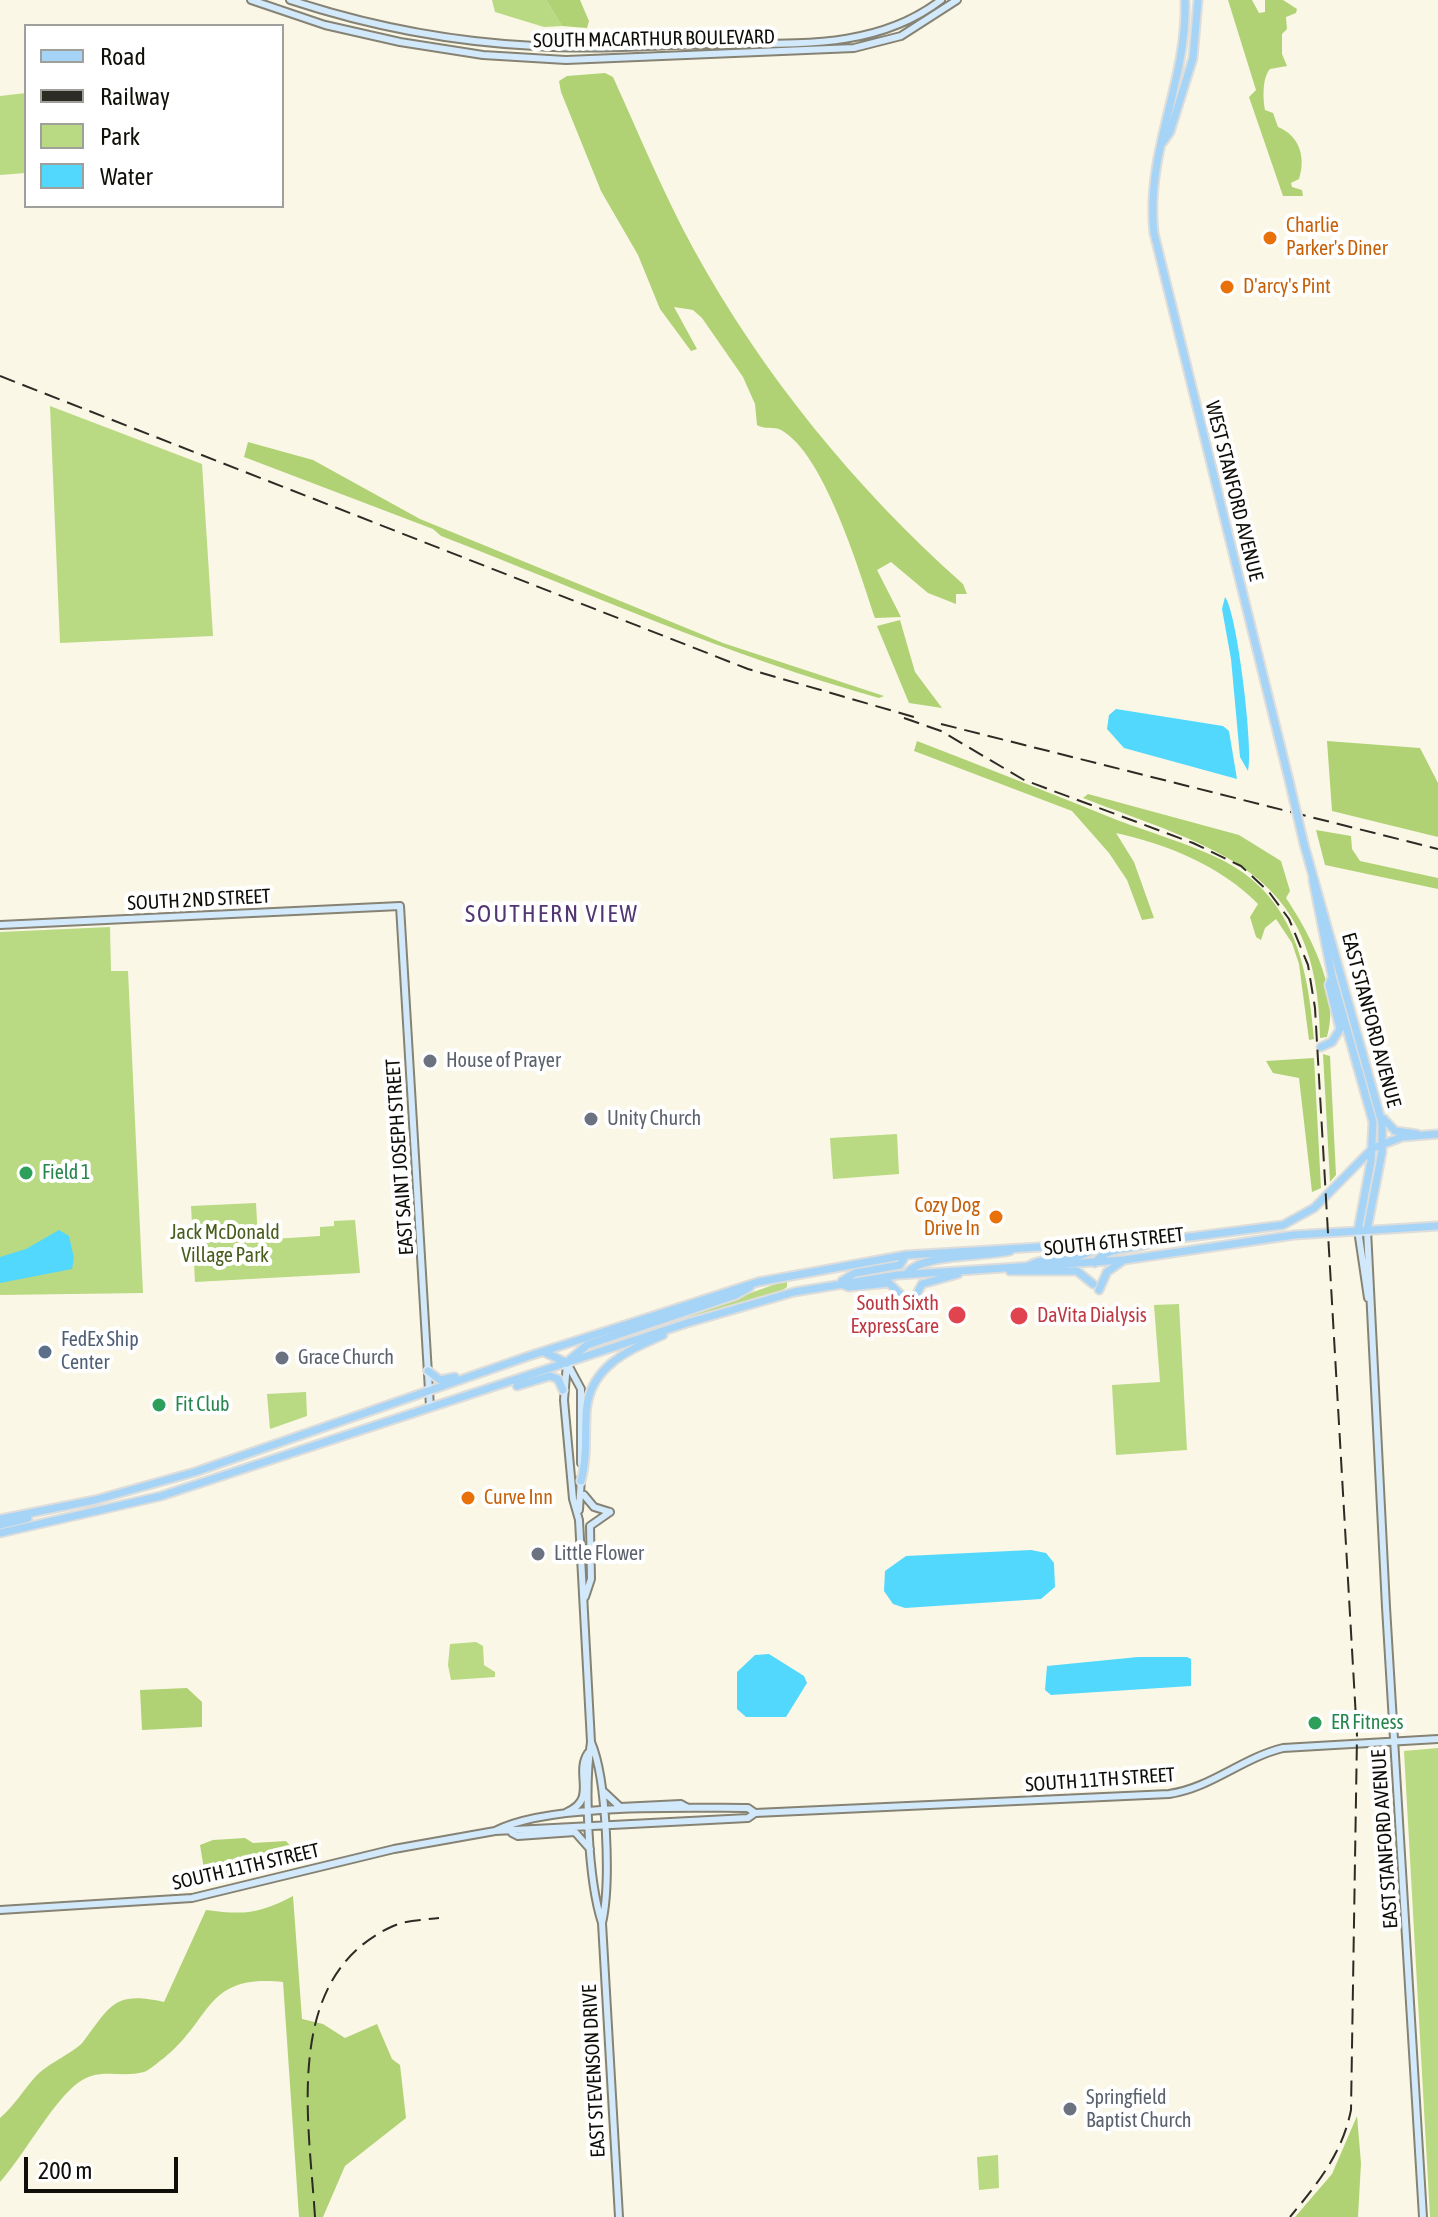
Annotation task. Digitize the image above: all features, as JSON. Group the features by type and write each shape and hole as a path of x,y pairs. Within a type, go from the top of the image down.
{"main road":[{"name":"SOUTH MACARTHUR BOULEVARD","path":"251,0 325,25 400,42 483,55 566,60 854,48 901,36 957,0"},
{"name":"SOUTH MACARTHUR BOULEVARD","path":"290,0 374,24 438,36 571,47 859,38 897,27 941,0"},
{"name":"WEST STANFORD AVENUE","path":"1185,0 1184,54 1162,126 1152,200 1155,241 1304,844"},
{"name":"WEST STANFORD AVENUE","path":"1161,143 1170,132 1190,70 1200,0"},
{"name":"EAST STANFORD AVENUE","path":"1304,844 1381,1115 1383,1143 1367,1230 1423,2217"},
{"name":"EAST STANFORD AVENUE","path":"1313,878 1312,888 1332,976 1371,1112 1373,1148 1358,1230 1371,1315"},
{"name":"SOUTH 2ND STREET","path":"0,925 400,906"},
{"name":"EAST SAINT JOSEPH STREET","path":"400,906 430,1407"},
{"path":"1321,1047 1332,1042 1340,1029 1329,985 1332,976"},
{"path":"1381,1115 1395,1131 1423,1136"},
{"name":"SOUTH 6TH STREET","path":"758,1282 906,1255 1159,1240 1283,1225 1304,1216 1373,1148 1383,1143 1438,1134"},
{"name":"SOUTH 6TH STREET","path":"687,1323 794,1292 907,1274 1095,1263 1294,1235 1438,1226"},
{"path":"1095,1263 1106,1252 1135,1250 1159,1240"},
{"path":"907,1274 912,1266 925,1261 987,1257 1028,1247"},
{"path":"1026,1267 1037,1261 1081,1256 1094,1249"},
{"path":"838,1284 855,1273 900,1265 906,1255"},
{"path":"1000,1269 1017,1273 1077,1271 1096,1287 1107,1272 1124,1260"},
{"path":"838,1284 849,1287 889,1283 908,1302 928,1281 970,1270"},
{"path":"0,1522 195,1472 540,1352 758,1282"},
{"path":"567,1363 587,1345 736,1295 758,1282"},
{"path":"0,1533 161,1496 687,1323"},
{"path":"583,1600 591,1579 590,1526 610,1512 592,1506 582,1484 586,1406 601,1373 618,1356 687,1323"},
{"path":"540,1352 554,1354 567,1363"},
{"path":"428,1371 440,1380 448,1380 498,1362 511,1362"},
{"name":"EAST STEVENSON DRIVE","path":"567,1363 563,1390 573,1499 578,1514"},
{"name":"EAST STEVENSON DRIVE","path":"567,1363 581,1389 582,1484 578,1514 591,1742 590,1813 595,1903 602,1923 619,2217"},
{"path":"464,1398 489,1395 550,1376 558,1379 563,1390"},
{"name":"SOUTH 11TH STREET","path":"495,1831 512,1833 748,1818 755,1813 1169,1794 1202,1785 1259,1755 1281,1749 1438,1739"},
{"name":"EAST STEVENSON DRIVE","path":"591,1742 600,1765 602,1789 607,1903 602,1923"},
{"path":"565,1814 584,1799 583,1760 590,1750"},
{"path":"602,1789 612,1803 620,1807 681,1804 688,1808"},
{"name":"SOUTH 11TH STREET","path":"0,1910 192,1898 381,1852 495,1831 522,1820 565,1814 688,1808 748,1808 755,1813"},
{"path":"512,1833 518,1836 575,1832 585,1838 592,1853"}],"green space":[{"path":"492,0 546,0 562,26 544,27 495,12"},
{"path":"546,0 580,0 589,21 587,28 562,26"},
{"path":"1228,0 1252,0 1259,13 1265,12 1265,0 1283,0 1297,9 1296,13 1286,17 1287,29 1282,34 1282,54 1287,66 1270,69 1264,95 1265,110 1273,113 1278,127 1292,136 1299,148 1301,171 1299,179 1291,183 1292,187 1302,190 1303,196 1283,196 1249,97 1256,90"},
{"path":"605,73 613,77 693,248 749,340 814,428 849,469 885,509 963,584 967,594 956,594 956,604 928,593 891,562 877,570 901,617 875,618 838,516 812,463 797,443 781,430 757,425 755,404 743,377 702,318 693,310 674,307 697,349 691,351 660,309 638,255 601,191 561,92 559,81 567,76"},
{"path":"24,93 24,173 0,175 0,96"},
{"path":"50,406 202,464 213,636 60,643"},
{"path":"248,442 313,460 420,519 723,643 884,696 879,698 767,663 441,536 433,529 244,457"},
{"path":"900,620 915,672 942,708 909,703 877,626"},
{"path":"917,741 1195,848 1245,874 1265,892 1292,935 1307,985 1314,1039 1309,1040 1299,964 1292,943 1276,919 1265,928 1261,940 1256,937 1250,917 1258,904 1243,890 1192,858 1116,833 1134,862 1154,918 1142,920 1127,880 1109,853 1072,811 914,751"},
{"path":"1327,741 1420,748 1438,783 1438,837 1332,811"},
{"path":"1088,794 1239,835 1281,861 1290,891 1286,898 1313,946 1327,983 1330,1020 1327,1037 1320,1038 1315,981 1301,936 1280,901 1251,873 1216,852 1176,833 1083,798"},
{"path":"1316,830 1351,836 1352,849 1360,861 1438,878 1438,889 1325,865"},
{"path":"110,927 111,971 128,971 143,1293 0,1295 0,932"},
{"path":"1323,1054 1330,1056 1336,1175 1330,1182"},
{"path":"1314,1058 1321,1188 1312,1192 1299,1078 1273,1073 1266,1061"},
{"path":"897,1134 899,1174 833,1179 830,1138"},
{"name":"Jack McDonald Village Park","path":"256,1203 258,1240 320,1236 320,1227 334,1226 334,1221 355,1220 360,1273 195,1282 191,1206"},
{"path":"787,1280 787,1287 781,1291 582,1353"},
{"path":"1179,1304 1187,1450 1116,1455 1112,1385 1160,1382 1154,1305"},
{"path":"306,1392 307,1416 270,1429 267,1394"},
{"path":"476,1642 483,1646 484,1665 495,1672 495,1677 451,1680 448,1665 450,1644"},
{"path":"187,1688 202,1702 202,1727 142,1730 140,1690"},
{"path":"1438,1748 1438,2217 1430,2217 1404,1751"},
{"path":"245,1838 253,1843 286,1841 293,1849 290,1864 220,1882 206,1881 200,1845 213,1840"},
{"path":"293,1896 302,2019 323,2024 345,2038 377,2024 392,2059 400,2065 406,2118 345,2166 323,2217 299,2217 283,1982 257,1981 224,1992 212,2002 180,2043 146,2071 100,2074 74,2086 55,2106 0,2182 0,2118 37,2075 80,2046 115,2004 134,1998 164,2002 206,1910 251,1912"},
{"path":"1357,2116 1361,2163 1358,2217 1295,2217 1332,2174"},
{"path":"998,2155 999,2188 979,2190 977,2157"}],"water":[{"path":"1225,597 1230,608 1243,682 1249,738 1248,771 1240,757 1231,659 1222,609"},
{"path":"1116,709 1223,726 1229,731 1237,779 1124,748 1107,729 1109,715"},
{"path":"59,1230 69,1236 74,1258 72,1269 0,1283 0,1257 26,1249"},
{"path":"1031,1550 1046,1553 1054,1563 1055,1587 1041,1599 905,1608 893,1604 884,1591 885,1571 906,1556"},
{"path":"769,1654 804,1676 807,1683 786,1717 746,1717 737,1709 737,1672 755,1655"},
{"path":"1138,1657 1191,1659 1191,1686 1051,1695 1045,1690 1047,1666"}],"railway":[{"path":"0,376 748,669 914,717"},
{"path":"904,718 941,731 1024,780 1193,843 1241,866 1269,892 1289,919 1308,965 1315,1008 1357,1736 1351,2110 1335,2154 1290,2217"},
{"path":"941,724 1438,849"},
{"path":"315,2217 308,2097 310,2055 317,2016 332,1980 356,1950 396,1925 439,1918"}],"place":[{"name":"Charlie Parker's Diner","path":"1270,238"},
{"name":"D'arcy's Pint","path":"1227,287"},
{"name":"House of Prayer","path":"430,1061"},
{"name":"Unity Church","path":"591,1119"},
{"name":"Field 1","path":"26,1173"},
{"name":"Cozy Dog Drive In","path":"996,1217"},
{"name":"South Sixth ExpressCare","path":"957,1315"},
{"name":"DaVita Dialysis","path":"1019,1316"},
{"name":"FedEx Ship Center","path":"45,1352"},
{"name":"Grace Church","path":"282,1358"},
{"name":"Fit Club","path":"159,1405"},
{"name":"Curve Inn","path":"468,1498"},
{"name":"Little Flower","path":"538,1554"},
{"name":"ER Fitness","path":"1315,1723"},
{"name":"Springfield Baptist Church","path":"1070,2109"}],"district":[{"name":"SOUTHERN VIEW","path":"552,914"}]}
